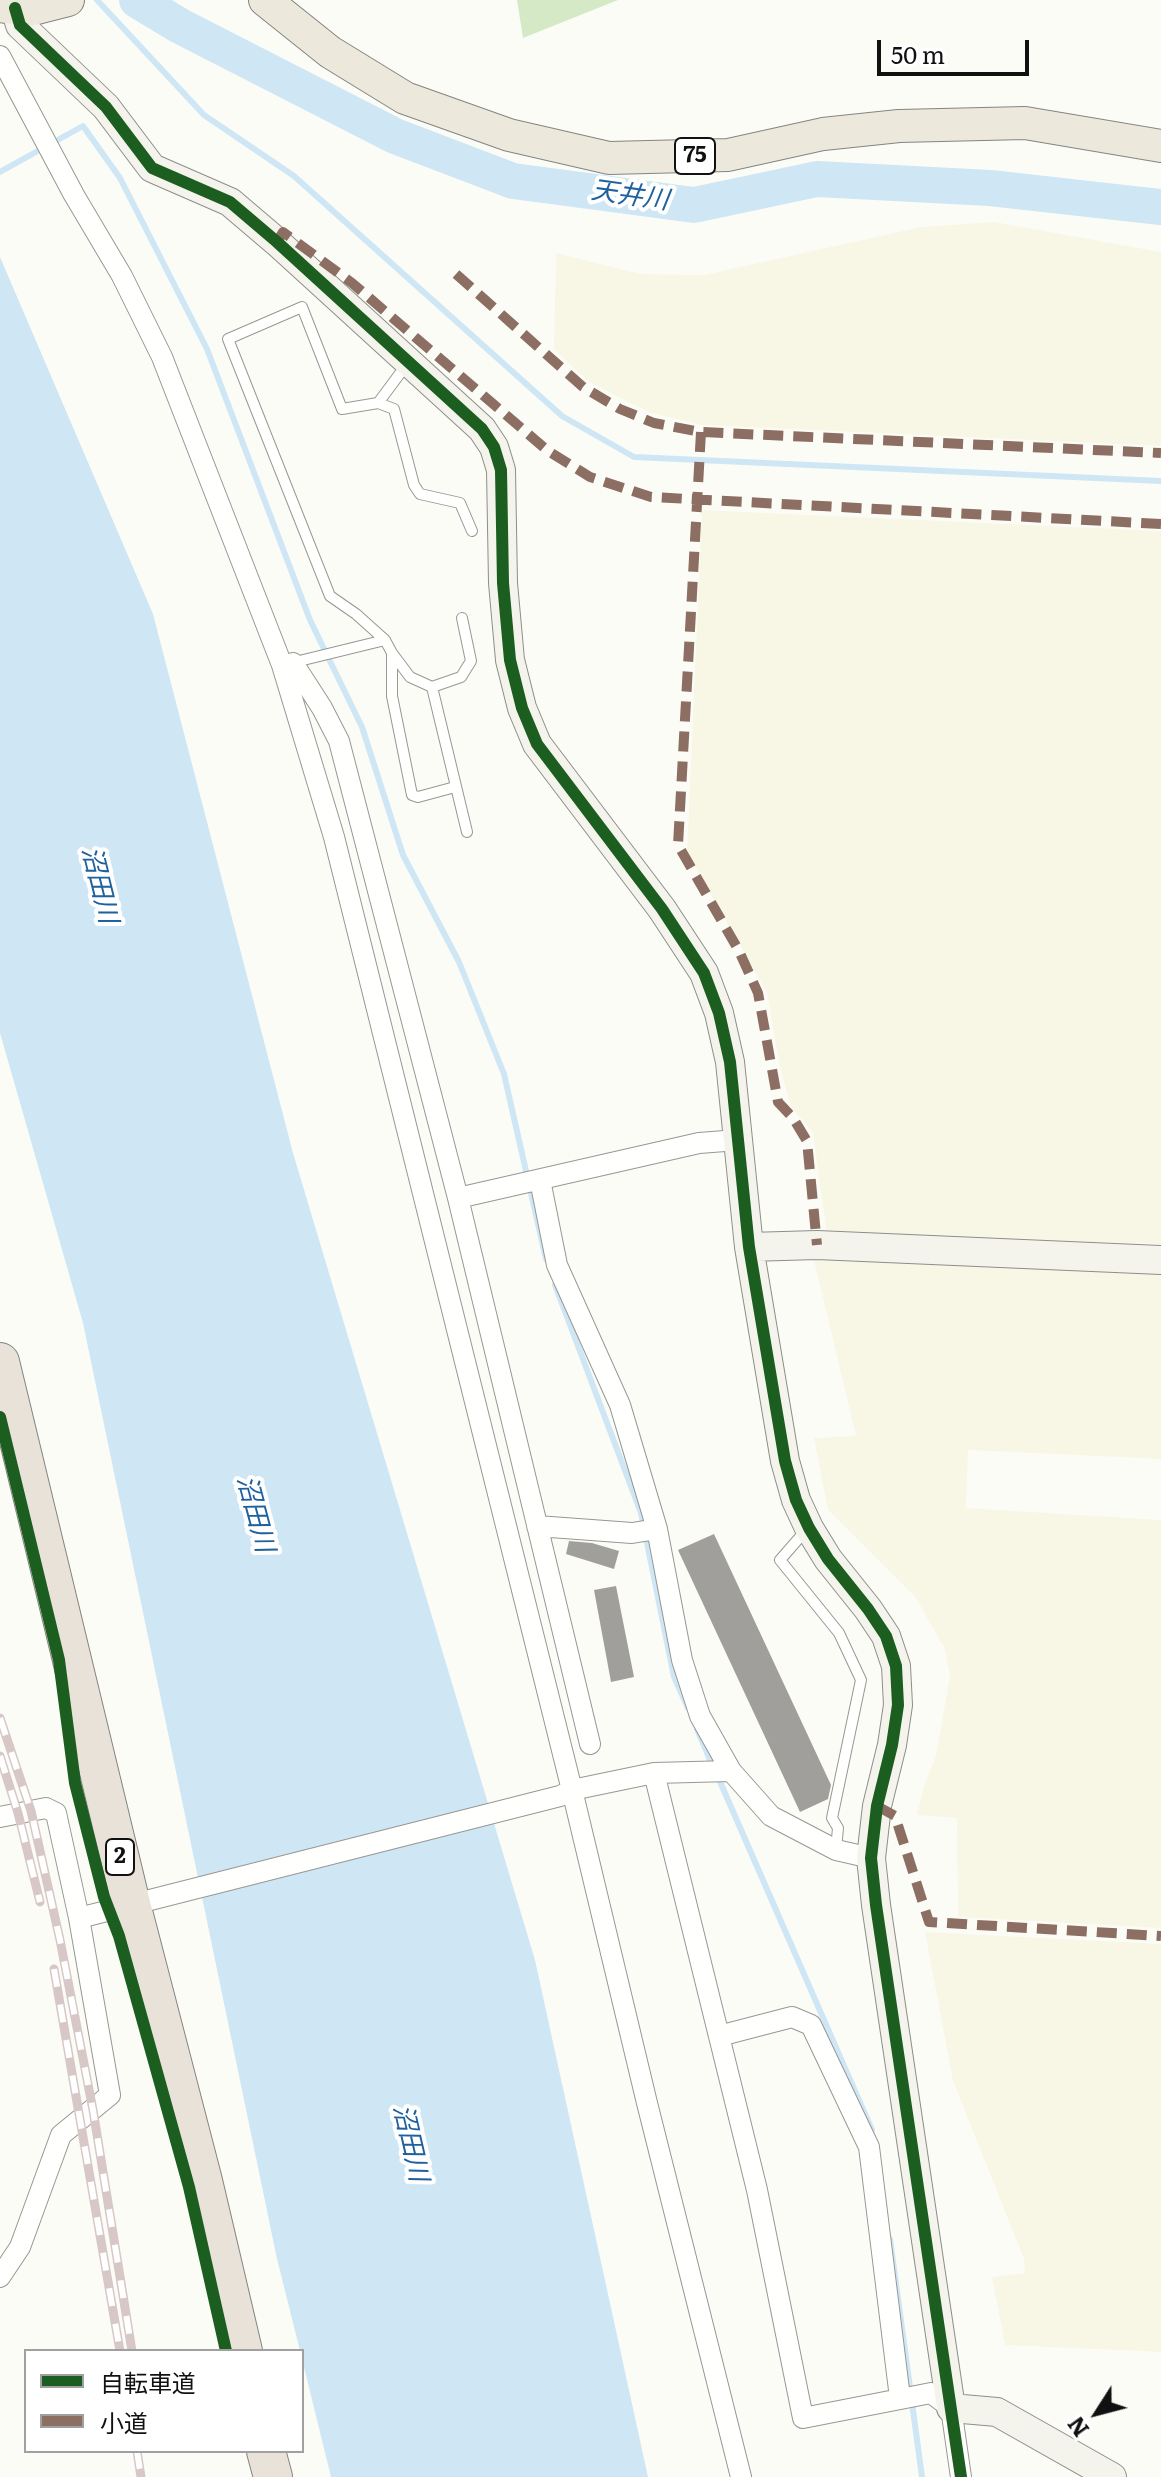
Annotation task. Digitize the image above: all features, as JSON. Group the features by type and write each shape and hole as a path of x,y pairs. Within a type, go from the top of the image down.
{"highway":[{"name":"2","path":"0,1362 146,1900 203,2181 243,2349"},
{"path":"267,2453 273,2477"}],"main road":[{"path":"15,8 68,0"},
{"name":"75","path":"265,0 330,52 405,98 509,135 609,158 728,155 823,134 899,126 1025,123 1161,146"}],"street":[{"path":"15,8 20,25 106,107 152,168 230,202 482,429 494,447 501,470 503,583 510,660 522,708 537,744 662,909 704,973 719,1013 730,1062 749,1247 785,1461 796,1500 809,1528 828,1559 886,1636 896,1666 898,1705 877,1806 871,1858 941,2401 961,2477"},
{"path":"0,56 74,195 122,276 162,357 287,664 334,837 566,1793 741,2477"},
{"path":"287,664 322,708 339,741 458,1198 590,1744"},
{"path":"458,1198 699,1143 738,1140"},
{"path":"540,1180 557,1265 620,1405 657,1529 682,1660 700,1716 731,1771 771,1816 836,1850 871,1858"},
{"path":"749,1247 817,1245 1161,1260"},
{"path":"537,1526 632,1533 657,1529"},
{"path":"79,1918 654,1773 731,1771"},
{"path":"654,1773 757,2190 803,2418 900,2398 941,2401 997,2412 1112,2477"},
{"path":"0,1817 46,1808 56,1813 79,1918 110,2095 61,2135 20,2247 0,2277"},
{"path":"719,2036 792,2017 811,2025 869,2147 900,2398"}],"lane":[{"path":"462,618 471,661 461,677 432,687 410,677 385,640 330,596 228,339 302,307 342,409 378,403 394,409 414,485 420,494 460,503 472,531"},
{"path":"378,403 408,362"},
{"path":"287,664 385,640"},
{"path":"392,653 392,696 412,795 418,797 455,787"},
{"path":"432,687 467,832"},
{"path":"809,1528 780,1560 839,1633 861,1680 832,1818 838,1828 836,1850"}],"green space":[{"path":"517,0 618,0 523,38"},
{"path":"994,222 1161,252 1161,446 702,425 651,413 622,399 588,381 554,349 556,253 641,274 704,275 921,227"},
{"path":"702,510 1161,531 1161,1244 827,1235 813,1133 791,1107 780,1067 767,993 687,853"},
{"path":"813,1256 1161,1270 1161,1459 968,1450 966,1508 1161,1520 1161,1928 958,1917 957,1818 917,1815 936,1756 950,1676 945,1649 916,1598 828,1510 814,1438 856,1436"},
{"path":"925,1932 1161,1944 1161,2352 1005,2345 992,2277 1025,2273 1024,2259 953,2081"}],"water":[{"name":"沼田川","path":"0,257 153,614 293,1153 535,1960 648,2477 331,2477 304,2367 304,2349 300,2349 277,2259 83,1323 0,1033"}],"building":[{"path":"714,1534 831,1785 828,1799 800,1812 678,1550"},
{"path":"569,1541 592,1543 619,1551 614,1569 566,1554"},
{"path":"616,1586 634,1677 611,1682 594,1590"}],"waterway":[{"path":"97,0 204,115 294,176 562,416 634,457 1161,481"},
{"name":"天井川","path":"137,0 180,26 395,136 513,181 694,205 817,179 990,188 1161,207"},
{"path":"0,172 83,126 120,178 207,349 310,620 362,727 403,855 459,962 504,1074 546,1259"},
{"path":"555,1285 641,1513 674,1677 688,1708"},
{"path":"697,1729 713,1767"},
{"path":"718,1777 872,2130"},
{"path":"890,2239 922,2477"}],"railway":[{"path":"0,1718 31,1811 60,1940 93,2110 132,2349"},
{"path":"0,1756 40,1902"},
{"path":"54,1969 120,2349"},
{"path":"137,2453 141,2477"}],"marked path":[{"path":"277,242 283,232 352,283 548,451 590,477 651,497 1161,524"},
{"path":"456,274 583,387 620,409 654,423 701,432 1161,453"},
{"path":"701,432 678,845 739,951 758,993 778,1102 793,1118 807,1141 817,1245"},
{"path":"877,1806 895,1816 929,1922 1161,1936"}],"cycle path":[{"path":"15,8 20,25 106,107 152,168 230,202 482,429 494,447 501,470 503,583 510,660 522,708 537,744 662,909 704,973 719,1013 730,1062 749,1247 785,1461 796,1500 809,1528 828,1559 886,1636 896,1666 898,1705 877,1806 871,1858 961,2477"},
{"path":"0,1417 59,1660 75,1783 104,1897 119,1936 189,2187 226,2349"}]}
